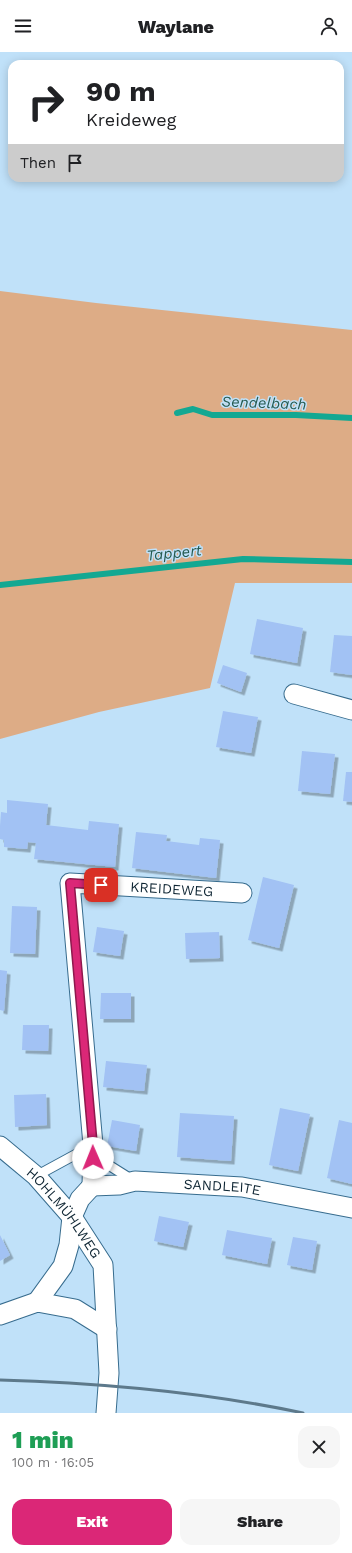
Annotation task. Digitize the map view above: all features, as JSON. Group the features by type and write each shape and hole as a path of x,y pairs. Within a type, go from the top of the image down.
{"street":[{"path":"294,694 352,710"},
{"name":"KREIDEWEG","path":"92,1186 93,1145 70,883 242,893"},
{"name":"HOHLMÜHLWEG","path":"0,1146 36,1176 72,1217 103,1265 109,1372 106,1413"},
{"name":"SANDLEITE","path":"92,1186 119,1185 135,1181 242,1187 352,1208"},
{"path":"37,1302 63,1266 69,1245 72,1217 80,1198 92,1186"},
{"path":"0,1315 37,1302 74,1309 107,1329"}],"lane":[{"path":"36,1176 93,1145 108,1164 135,1181"}],"shaded area":[{"path":"0,291 96,303 352,330 352,583 235,583 210,688 99,712 0,739"}],"building":[{"path":"257,619 303,628 297,663 250,654"},
{"path":"334,635 352,636 352,675 330,672"},
{"path":"223,665 247,673 241,692 217,683"},
{"path":"223,711 258,717 251,753 216,747"},
{"path":"302,751 335,754 330,794 298,791"},
{"path":"346,772 352,772 352,802 343,801"},
{"path":"7,800 48,804 46,825 88,830 89,821 119,824 115,867 34,859 36,843 28,842 27,849 4,847 4,840 0,839 0,826 1,812 7,813"},
{"path":"136,832 167,835 166,841 199,845 200,838 220,840 216,878 132,868"},
{"path":"263,877 294,885 279,948 248,940"},
{"path":"12,906 37,907 35,954 10,953"},
{"path":"97,927 124,931 120,956 93,952"},
{"path":"219,932 220,958 186,959 185,933"},
{"path":"0,970 7,971 4,1011 0,1010"},
{"path":"101,993 131,993 131,1019 100,1019"},
{"path":"23,1025 49,1025 48,1051 22,1050"},
{"path":"106,1061 147,1065 144,1091 103,1087"},
{"path":"46,1094 47,1125 15,1127 14,1095"},
{"path":"280,1108 310,1114 298,1171 269,1165"},
{"path":"180,1113 234,1116 231,1161 177,1157"},
{"path":"112,1120 140,1125 136,1151 107,1146"},
{"path":"339,1120 352,1123 352,1184 327,1178"},
{"path":"159,1216 189,1222 183,1247 154,1241"},
{"path":"227,1230 272,1238 267,1264 222,1255"},
{"path":"0,1235 10,1255 0,1261"},
{"path":"293,1237 317,1241 312,1270 287,1265"}],"waterway":[{"name":"Sendelbach","path":"177,413 193,409 212,415 296,415 352,418"},
{"name":"Tappert","path":"0,585 243,559 352,562"}],"railway":[{"path":"0,1380 76,1383 190,1394 228,1399 303,1413"}],"route":[{"path":"93,1158 70,883 101,885"}]}
